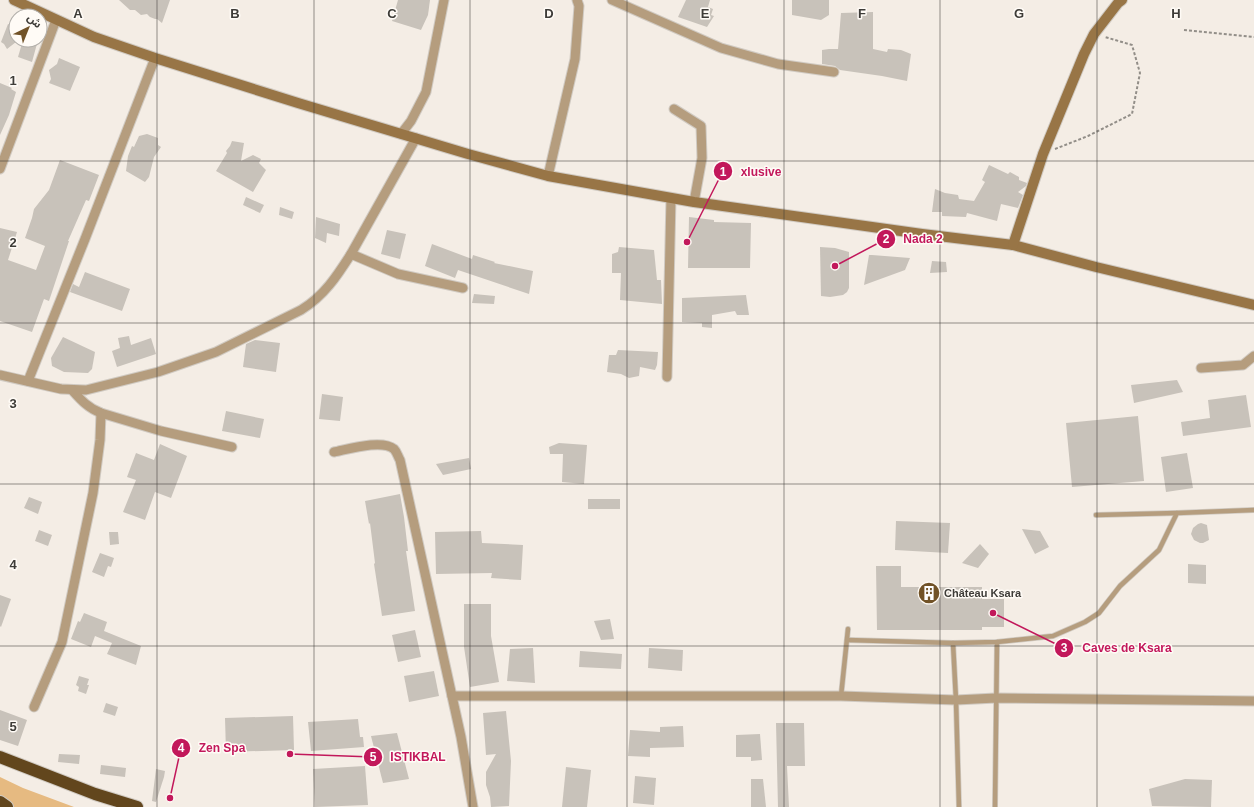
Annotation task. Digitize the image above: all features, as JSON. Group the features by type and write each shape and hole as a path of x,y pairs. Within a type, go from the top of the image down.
{"highway":[{"path":"0,757 95,794 137,807"},
{"path":"0,802 8,807"}],"street":[{"path":"14,0 94,37 155,58 401,134 548,176 694,202 922,234 1013,245 1096,268 1254,305"},
{"path":"401,134 411,122 426,92 444,0"},
{"path":"612,0 721,48 778,64 834,72"},
{"path":"1013,245 1043,154 1084,54 1094,34 1122,0"},
{"path":"548,176 575,59 580,2"},
{"path":"0,169 56,20"},
{"path":"28,381 85,240 155,58"},
{"path":"674,109 701,126 702,158 694,202"},
{"path":"0,375 61,389 86,390 158,372 216,352 301,310 314,302 330,286 351,254 416,138"},
{"path":"667,377 671,198"},
{"path":"351,254 398,274 463,288"},
{"path":"1201,368 1243,365 1254,356"},
{"path":"72,390 83,403 101,414 161,431 232,447"},
{"path":"34,707 62,642 93,493 100,440 101,414"},
{"path":"334,452 370,445 382,445 393,449 400,460 452,696 473,807"},
{"path":"452,696 842,696 956,700 996,698 1254,701"}],"lane":[{"path":"1096,515 1254,510"},
{"path":"847,640 997,642 1053,636 1085,622 1099,613 1120,586 1158,550 1177,513"},
{"path":"842,696 848,629"},
{"path":"953,642 960,807"},
{"path":"995,807 997,642"}],"path":[{"path":"1184,30 1254,37"},
{"path":"1043,154 1088,136 1132,114 1140,73 1132,45 1094,34"}],"shaded area":[{"path":"0,777 23,788 74,807 14,807 0,797"}],"building":[{"path":"119,0 170,0 162,23 147,14 141,15 135,10 130,10"},
{"path":"398,0 430,0 428,15 421,30 392,21"},
{"path":"686,0 710,0 708,7 713,9 711,15 714,16 707,27 678,17"},
{"path":"792,0 829,0 829,15 821,20 792,15"},
{"path":"873,12 873,49 887,52 888,49 901,50 911,54 907,81 840,70 835,66 822,64 822,50 838,49 841,13"},
{"path":"8,24 8,48 7,49 1,42"},
{"path":"21,48 36,48 32,62 18,57"},
{"path":"59,58 80,67 70,91 49,83 51,79 49,70 57,64"},
{"path":"0,83 12,88 11,89 16,92 9,115 0,135"},
{"path":"147,134 158,138 158,145 161,147 154,157 149,177 145,182 126,171 128,156 132,146 134,147 139,136"},
{"path":"232,141 244,143 241,161 253,155 261,159 259,163 266,170 253,192 216,171 227,153 226,151"},
{"path":"60,160 99,175 89,201 86,200 68,241 49,301 44,299 32,332 0,321 0,228 17,232 8,260 36,270 45,246 25,238 34,209 49,190"},
{"path":"989,165 1008,174 1010,172 1019,177 1019,180 1027,183 1026,186 1018,192 1023,195 1018,208 1001,204 997,221 967,213 966,217 942,216 942,212 932,212 935,189 945,193 958,195 959,199 974,201 985,182 982,180"},
{"path":"246,197 264,205 260,213 243,205"},
{"path":"280,207 294,212 292,219 279,215"},
{"path":"316,217 340,224 339,236 327,233 326,243 315,238"},
{"path":"689,217 714,220 714,222 751,223 750,268 688,268"},
{"path":"387,230 406,234 400,259 381,254"},
{"path":"432,244 472,259 473,255 495,262 494,263 533,271 529,294 458,270 455,278 425,266"},
{"path":"619,247 654,250 657,280 661,280 662,304 620,300 621,273 612,273 612,254 618,252"},
{"path":"820,247 835,248 849,252 849,288 843,295 830,297 821,296"},
{"path":"869,255 910,258 905,270 864,285"},
{"path":"932,261 946,262 947,272 930,273"},
{"path":"85,272 130,289 122,311 70,292 73,284 79,287"},
{"path":"474,294 495,296 494,304 472,303"},
{"path":"746,295 749,315 737,315 735,311 712,315 712,328 702,327 702,323 682,322 682,298"},
{"path":"129,336 131,345 151,338 156,354 117,367 112,351 120,348 118,338"},
{"path":"63,337 95,352 92,369 88,373 64,372 52,366 51,358"},
{"path":"255,340 280,343 276,372 243,367 246,344"},
{"path":"618,350 658,352 655,370 640,367 639,376 629,378 621,374 607,372 609,355 616,355"},
{"path":"1177,380 1183,392 1134,403 1131,385"},
{"path":"322,394 343,397 340,421 319,419"},
{"path":"1246,395 1251,427 1183,436 1181,422 1210,418 1208,400"},
{"path":"226,411 264,419 260,438 222,431"},
{"path":"1138,416 1144,481 1072,487 1066,423"},
{"path":"559,443 587,445 584,484 562,482 563,454 550,454 549,447"},
{"path":"160,444 187,456 171,498 155,492 145,520 123,512 136,480 127,477 136,453 154,460"},
{"path":"1187,453 1193,488 1166,492 1161,457"},
{"path":"469,458 471,469 443,475 436,464"},
{"path":"400,494 408,551 406,551 415,611 382,616 374,564 370,523 369,524 365,501"},
{"path":"29,497 42,502 38,514 24,508"},
{"path":"588,499 620,499 620,509 588,509"},
{"path":"896,521 950,523 948,553 895,550"},
{"path":"1201,523 1207,525 1209,540 1203,543 1194,540 1191,534 1193,528"},
{"path":"1022,529 1040,531 1049,547 1035,554"},
{"path":"39,530 52,535 48,546 35,541"},
{"path":"481,531 482,543 523,545 521,580 491,578 492,573 436,574 435,532"},
{"path":"109,532 118,532 119,544 110,545"},
{"path":"980,544 989,554 978,568 962,563"},
{"path":"100,553 114,558 111,567 108,566 104,577 92,572"},
{"path":"1188,564 1206,565 1206,584 1188,583"},
{"name":"Château Ksara","path":"876,566 901,566 901,587 982,587 982,599 1004,599 1004,627 982,627 982,630 877,630"},
{"path":"0,595 11,599 1,627 0,626"},
{"path":"464,604 491,604 491,636 499,682 470,687 464,647"},
{"path":"84,613 107,622 104,631 141,646 136,665 107,654 112,643 95,636 91,647 71,639 78,621 80,622"},
{"path":"610,619 614,639 601,640 594,621"},
{"path":"415,630 421,657 398,662 392,635"},
{"path":"533,648 535,683 507,681 510,649"},
{"path":"649,648 683,650 682,671 648,668"},
{"path":"580,651 622,654 621,669 579,667"},
{"path":"434,671 439,696 409,702 404,676"},
{"path":"79,676 89,679 86,694 78,691 79,687 76,685"},
{"path":"106,703 118,707 115,716 103,712"},
{"path":"0,710 27,720 18,746 0,740"},
{"path":"506,711 511,761 509,806 491,807 490,797 486,785 486,772 496,754 486,755 483,713"},
{"path":"293,716 294,750 226,752 225,718"},
{"path":"358,719 360,737 363,737 364,747 311,751 308,722"},
{"path":"776,723 804,723 805,766 787,766 789,807 778,807"},
{"path":"683,726 684,747 650,748 650,757 628,756 630,730 660,732 660,727"},
{"path":"397,733 409,779 383,783 371,736"},
{"path":"760,734 762,760 751,761 751,757 736,757 736,735"},
{"path":"59,754 80,755 79,764 58,762"},
{"path":"101,765 126,768 125,777 100,774"},
{"path":"365,766 368,805 315,807 313,769"},
{"path":"566,767 591,770 587,807 562,807"},
{"path":"156,769 165,771 156,802 152,801"},
{"path":"635,776 656,778 654,805 633,803"},
{"path":"751,779 763,779 766,807 751,807"},
{"path":"1185,779 1212,780 1211,807 1152,806 1149,789"}],"place":[{"name":"xlusive","path":"687,242"},
{"name":"Nada 2","path":"835,266"},
{"name":"Château Ksara","path":"929,593"},
{"name":"Caves de Ksara","path":"993,613"},
{"name":"ISTIKBAL","path":"290,754"},
{"name":"Zen Spa","path":"170,798"}]}
